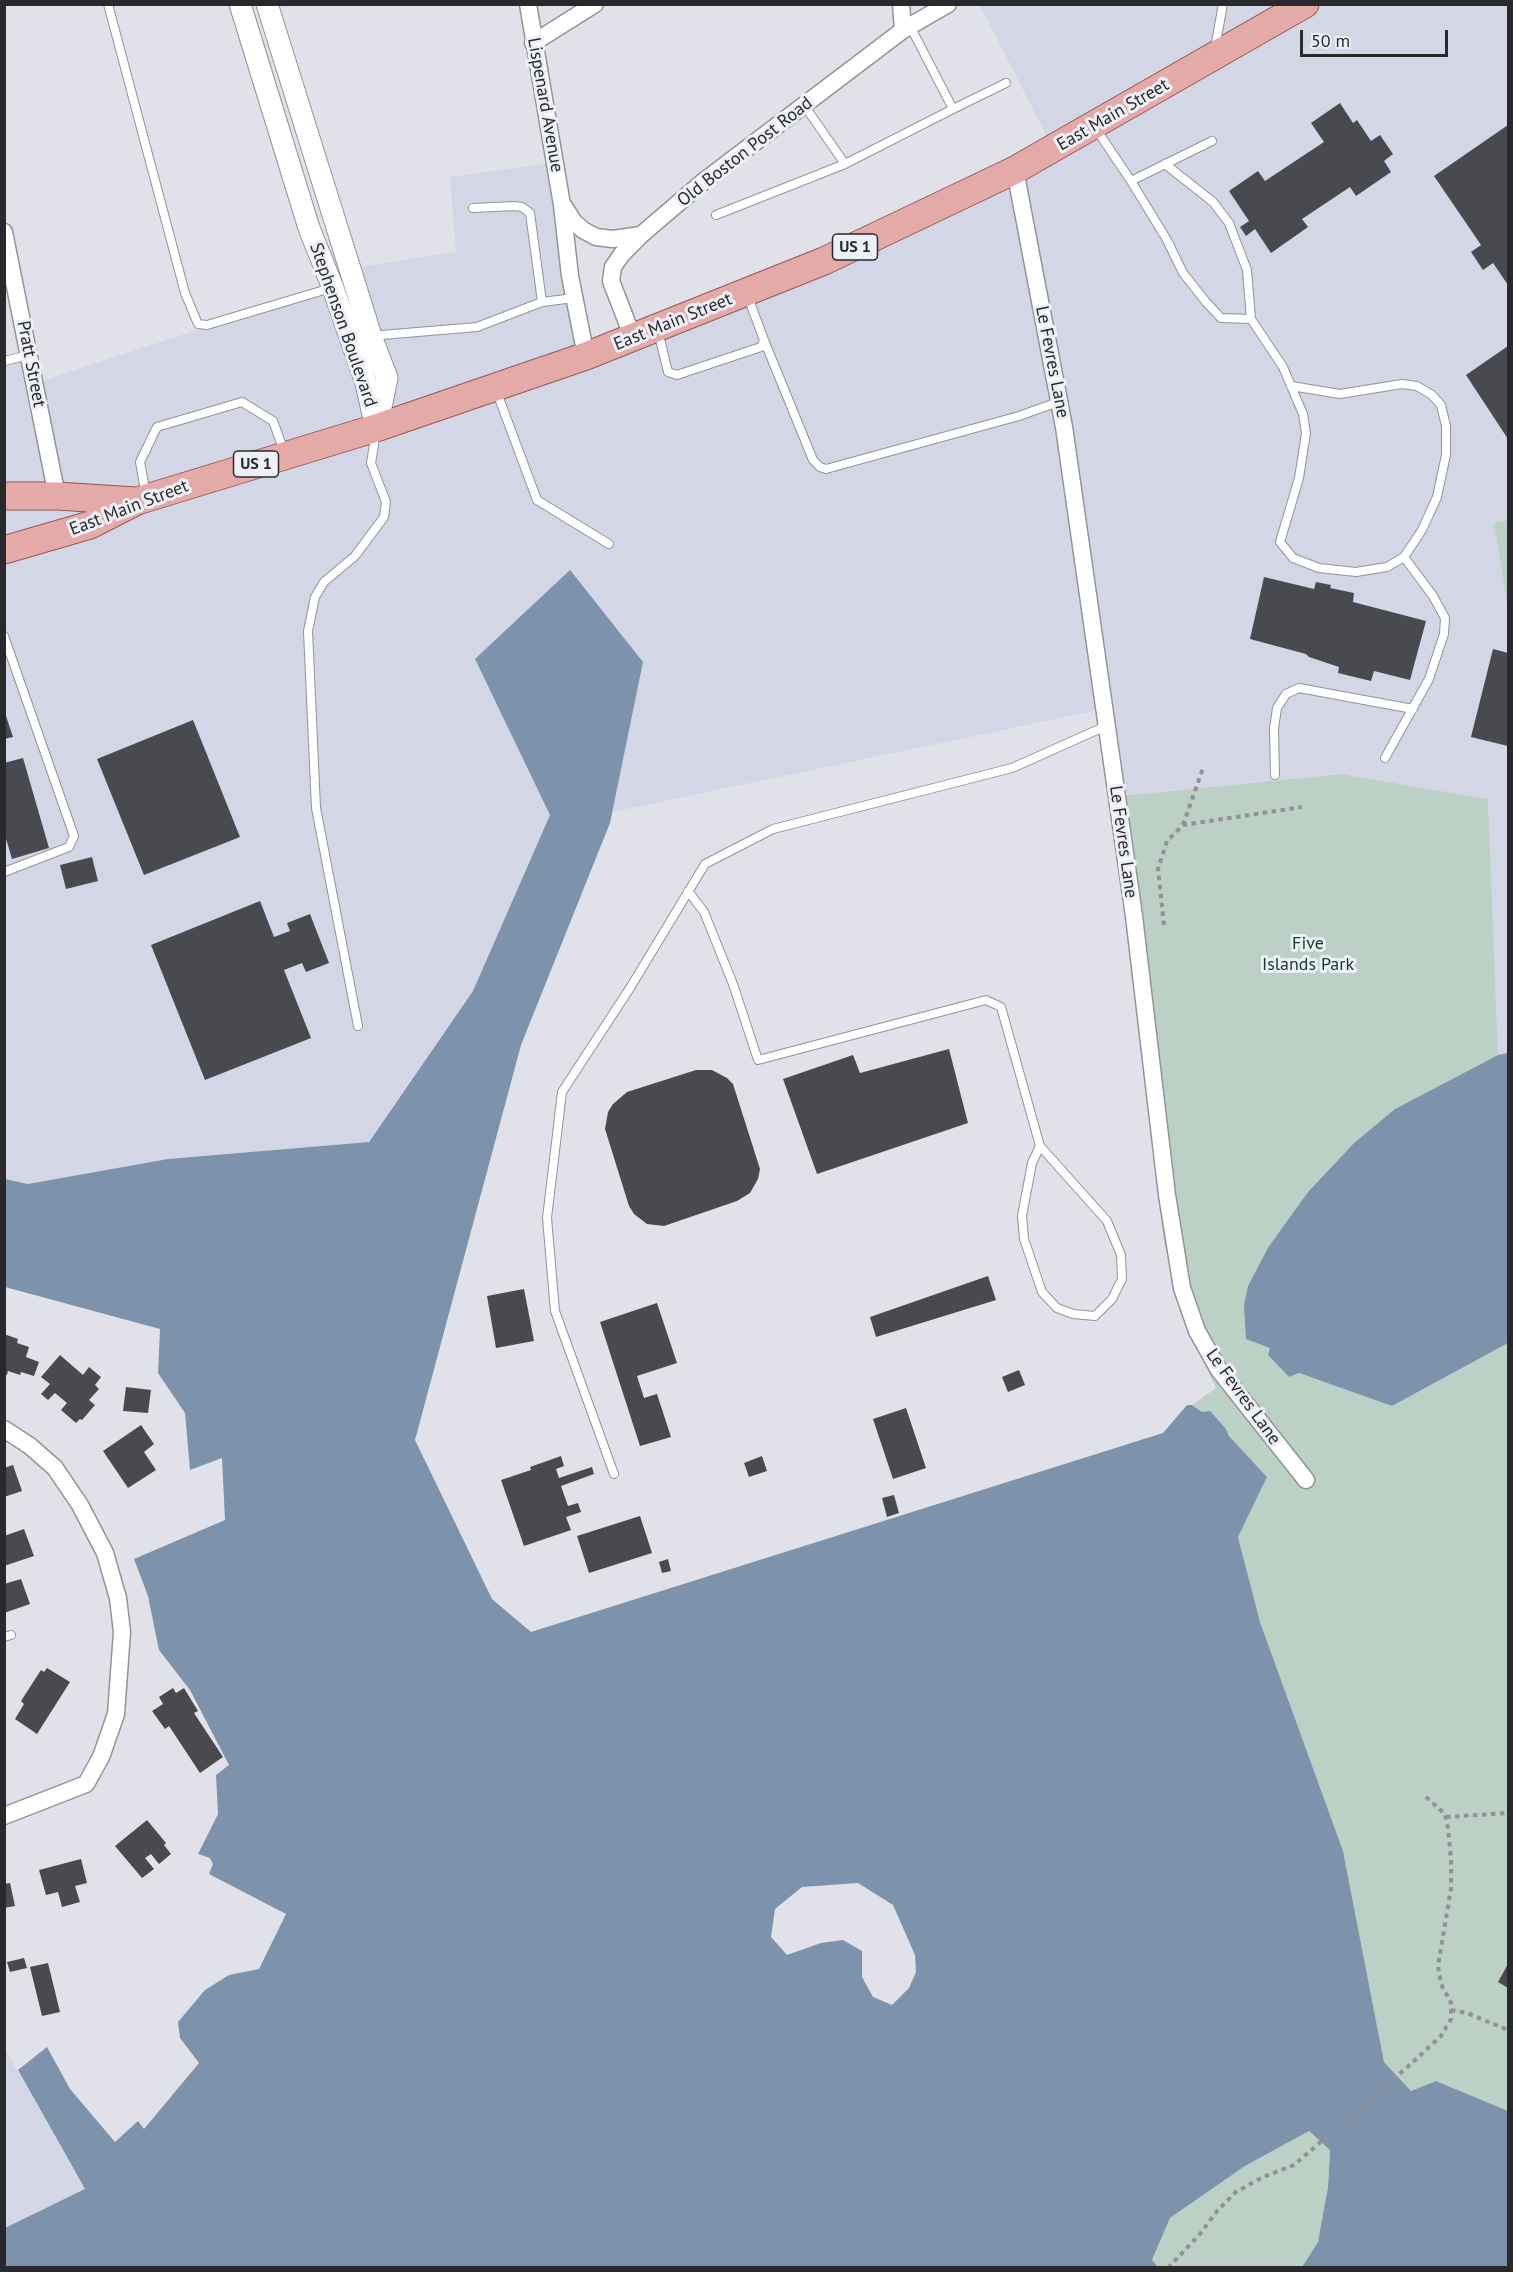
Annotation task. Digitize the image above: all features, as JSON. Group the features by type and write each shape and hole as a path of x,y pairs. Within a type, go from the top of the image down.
{"main road":[{"name":"East Main Street","path":"4,550 90,525 142,500 376,428 586,356 834,257 1015,170 1094,127 1305,4"},
{"name":"US 1","path":"4,496 142,500"}],"street":[{"name":"Stephenson Boulevard","path":"240,4 309,228 333,288 349,340 366,383 376,428"},
{"name":"Stephenson Boulevard","path":"267,4 387,378 376,428"},
{"name":"Lispenard Avenue","path":"528,4 562,205 570,276 586,356"},
{"path":"533,43 595,4"},
{"path":"901,4 906,28"},
{"name":"Old Boston Post Road","path":"645,333 611,281 613,267 622,255 641,235 704,181 906,28 948,4"},
{"name":"Le Fevres Lane","path":"1015,170 1064,427 1134,916 1167,1195 1182,1288 1197,1331 1219,1370 1306,1480"},
{"name":"Lispenard Avenue","path":"562,205 574,222 596,237 613,239 641,235"},
{"name":"Pratt Street","path":"4,232 57,496"},
{"path":"4,1429 30,1446 55,1468 80,1505 105,1553 118,1598 122,1632 116,1714 101,1758 86,1784 4,1816"}],"lane":[{"path":"108,4 185,293 198,324 207,325 333,288"},
{"path":"1213,57 1223,4"},
{"path":"906,28 953,109"},
{"path":"716,215 845,164 1006,83"},
{"path":"804,105 845,164"},
{"path":"1094,127 1167,240 1183,273 1206,302 1221,318 1251,319"},
{"path":"1131,181 1212,141"},
{"path":"1165,164 1213,202 1229,223 1246,270 1251,319 1283,367 1291,386 1303,414 1306,433 1299,478 1280,542 1293,558 1319,568 1356,572 1387,567 1404,557 1422,530 1437,497 1446,455 1446,426 1441,405 1432,395 1417,386 1402,384 1340,394 1291,386"},
{"path":"473,208 514,206 522,207 530,213 542,302"},
{"path":"746,292 813,460 820,467 826,469 1019,416 1058,402"},
{"path":"349,340 477,327 542,302 574,298"},
{"path":"645,333 668,372 677,375 761,347 764,340"},
{"path":"4,361 29,355"},
{"path":"495,387 537,500 609,544"},
{"path":"142,500 140,462 157,427 242,402 273,421 286,455"},
{"path":"358,1026 316,808 308,631 315,597 324,582 355,556 384,517 386,502 371,463 376,428"},
{"path":"1385,758 1429,679 1444,634 1445,618 1433,596 1404,557"},
{"path":"4,636 74,836 69,847 4,872"},
{"path":"1275,775 1274,729 1278,708 1286,694 1299,688 1413,709"},
{"path":"614,1474 555,1311 547,1218 562,1092 630,988 705,864 773,829 1012,768 1106,726"},
{"path":"688,891 704,912 733,984 758,1060 986,1000 1001,1007 1040,1146 1107,1221 1121,1255 1122,1280 1112,1299 1095,1316 1073,1314 1057,1308 1042,1292 1024,1239 1022,1216 1032,1163 1040,1146"}],"path":[{"path":"1164,925 1158,869 1167,841 1183,825 1203,768"},
{"path":"1183,825 1302,807"},
{"path":"1168,2268 1236,2192 1263,2177 1294,2165 1442,2036 1451,2019 1451,2003 1441,1984 1438,1966 1451,1889 1451,1859 1445,1814 1425,1796"},
{"path":"1446,1817 1509,1813"},
{"path":"1451,2010 1467,2013 1509,2030"}],"shaded area":[{"path":"980,5 1508,5 1508,1053 1498,1055 1488,799 1341,774 1110,797 1098,710 612,812 643,662 475,659 550,814 473,991 368,1142 168,1159 28,1184 5,1179 4,362 24,358 30,385 309,293 365,266 456,252 450,177 546,164 579,351 1055,153"},
{"path":"4,2047 85,2190 5,2228 4,2228"}],"green space":[{"path":"1508,520 1508,608 1494,523"},
{"name":"Five Islands Park","path":"1341,774 1488,799 1498,1055 1395,1109 1354,1143 1308,1192 1269,1246 1271,1348 1268,1355 1289,1377 1299,1373 1392,1406 1508,1343 1508,2111 1436,2081 1411,2091 1384,2062 1343,1851 1260,1622 1238,1537 1267,1477 1229,1436 1226,1429 1192,1405 1216,1388 1181,1315 1164,1242 1110,797"},
{"path":"1309,2131 1330,2150 1328,2187 1318,2242 1302,2267 1158,2267 1152,2260 1170,2218 1245,2166"}],"water":[{"path":"570,570 643,662 610,823 521,1045 415,1440 492,1599 531,1632 1163,1433 1187,1405 1192,1405 1202,1412 1210,1411 1226,1429 1229,1436 1267,1477 1238,1537 1260,1622 1343,1851 1384,2062 1411,2091 1436,2081 1508,2111 1508,2267 1302,2267 1318,2242 1328,2187 1330,2150 1309,2131 1245,2166 1170,2218 1152,2260 1158,2267 5,2267 5,2228 85,2189 18,2070 47,2047 70,2089 115,2142 138,2121 144,2129 199,2063 180,2038 178,2022 205,1990 229,1975 259,1969 286,1914 209,1874 213,1864 210,1858 198,1854 218,1814 216,1775 229,1765 190,1690 159,1650 148,1596 134,1559 225,1520 222,1458 190,1470 185,1413 158,1373 160,1329 5,1287 5,1179 28,1184 168,1159 369,1142 473,991 550,815 475,659","holes":["858,1883 893,1905 915,1955 916,1972 909,1988 892,2005 873,1997 862,1977 862,1951 843,1940 821,1943 787,1955 771,1937 775,1909 802,1887"]},
{"path":"1508,1053 1508,1343 1392,1406 1299,1373 1289,1377 1268,1355 1270,1348 1246,1339 1244,1305 1248,1286 1269,1246 1308,1192 1354,1143 1395,1109 1498,1055"}],"building":[{"path":"1340,103 1353,123 1357,120 1371,141 1380,135 1393,154 1384,161 1391,172 1356,196 1350,187 1302,219 1308,227 1271,253 1255,229 1246,236 1240,227 1249,221 1229,191 1258,171 1265,181 1324,142 1311,123"},
{"path":"1508,125 1508,285 1493,263 1483,270 1471,252 1481,245 1434,176"},
{"path":"1508,346 1508,439 1466,375"},
{"path":"1264,577 1314,589 1316,582 1331,585 1330,588 1354,593 1353,602 1426,621 1410,680 1374,671 1371,681 1338,673 1339,667 1306,654 1250,639"},
{"path":"1493,649 1508,653 1508,746 1471,737"},
{"path":"4,710 13,737 4,739"},
{"path":"193,720 240,837 144,875 97,759"},
{"path":"23,758 49,848 12,859 4,832 4,763"},
{"path":"92,857 98,881 66,889 60,865"},
{"path":"260,901 274,937 290,931 287,923 310,914 329,963 306,972 302,963 284,970 311,1038 205,1080 151,945"},
{"path":"949,1049 968,1123 817,1174 783,1079 853,1055 860,1073"},
{"path":"696,1070 712,1070 733,1084 760,1169 758,1179 750,1193 737,1201 664,1226 647,1224 634,1214 629,1206 605,1129 608,1112 613,1104 627,1092"},
{"path":"988,1276 996,1300 876,1337 870,1317"},
{"path":"524,1289 534,1341 496,1348 487,1296"},
{"path":"657,1303 677,1363 637,1376 644,1398 657,1394 671,1437 640,1446 600,1322"},
{"path":"4,1334 18,1339 17,1343 29,1347 26,1357 39,1362 34,1376 8,1371 7,1375 4,1374"},
{"path":"60,1355 83,1375 89,1367 101,1377 95,1385 99,1389 89,1400 95,1405 82,1420 76,1423 61,1410 67,1403 55,1393 48,1400 41,1394 50,1384 41,1377"},
{"path":"1019,1370 1025,1385 1008,1392 1002,1377"},
{"path":"126,1387 151,1390 148,1413 123,1411"},
{"path":"906,1408 926,1468 893,1479 873,1419"},
{"path":"141,1425 154,1444 144,1452 156,1470 128,1488 103,1451"},
{"path":"561,1456 564,1466 556,1469 559,1478 592,1467 594,1474 561,1486 568,1506 578,1503 581,1512 566,1517 571,1530 524,1546 501,1480 531,1470 530,1467"},
{"path":"762,1456 767,1471 749,1477 744,1463"},
{"path":"13,1465 22,1491 4,1497 4,1468"},
{"path":"894,1495 899,1513 887,1517 882,1498"},
{"path":"640,1516 652,1553 589,1573 577,1536"},
{"path":"24,1529 34,1556 4,1566 4,1536"},
{"path":"668,1559 671,1571 662,1573 659,1562"},
{"path":"21,1579 30,1604 4,1613 4,1584"},
{"path":"47,1668 70,1682 37,1734 15,1719 24,1704 21,1701 41,1670 44,1672"},
{"path":"173,1688 176,1693 184,1688 198,1711 194,1713 223,1757 200,1773 169,1726 165,1729 152,1711 163,1704 159,1697"},
{"path":"147,1820 166,1843 164,1845 171,1854 159,1864 151,1854 145,1858 154,1869 142,1878 115,1846"},
{"path":"81,1859 87,1883 75,1886 80,1902 62,1907 58,1892 46,1895 39,1870"},
{"path":"10,1883 15,1906 4,1908 4,1884"},
{"path":"24,1958 27,1968 10,1972 7,1962"},
{"path":"48,1963 60,2012 42,2016 30,1967"},
{"path":"1508,1964 1508,1988 1498,1982"}]}
